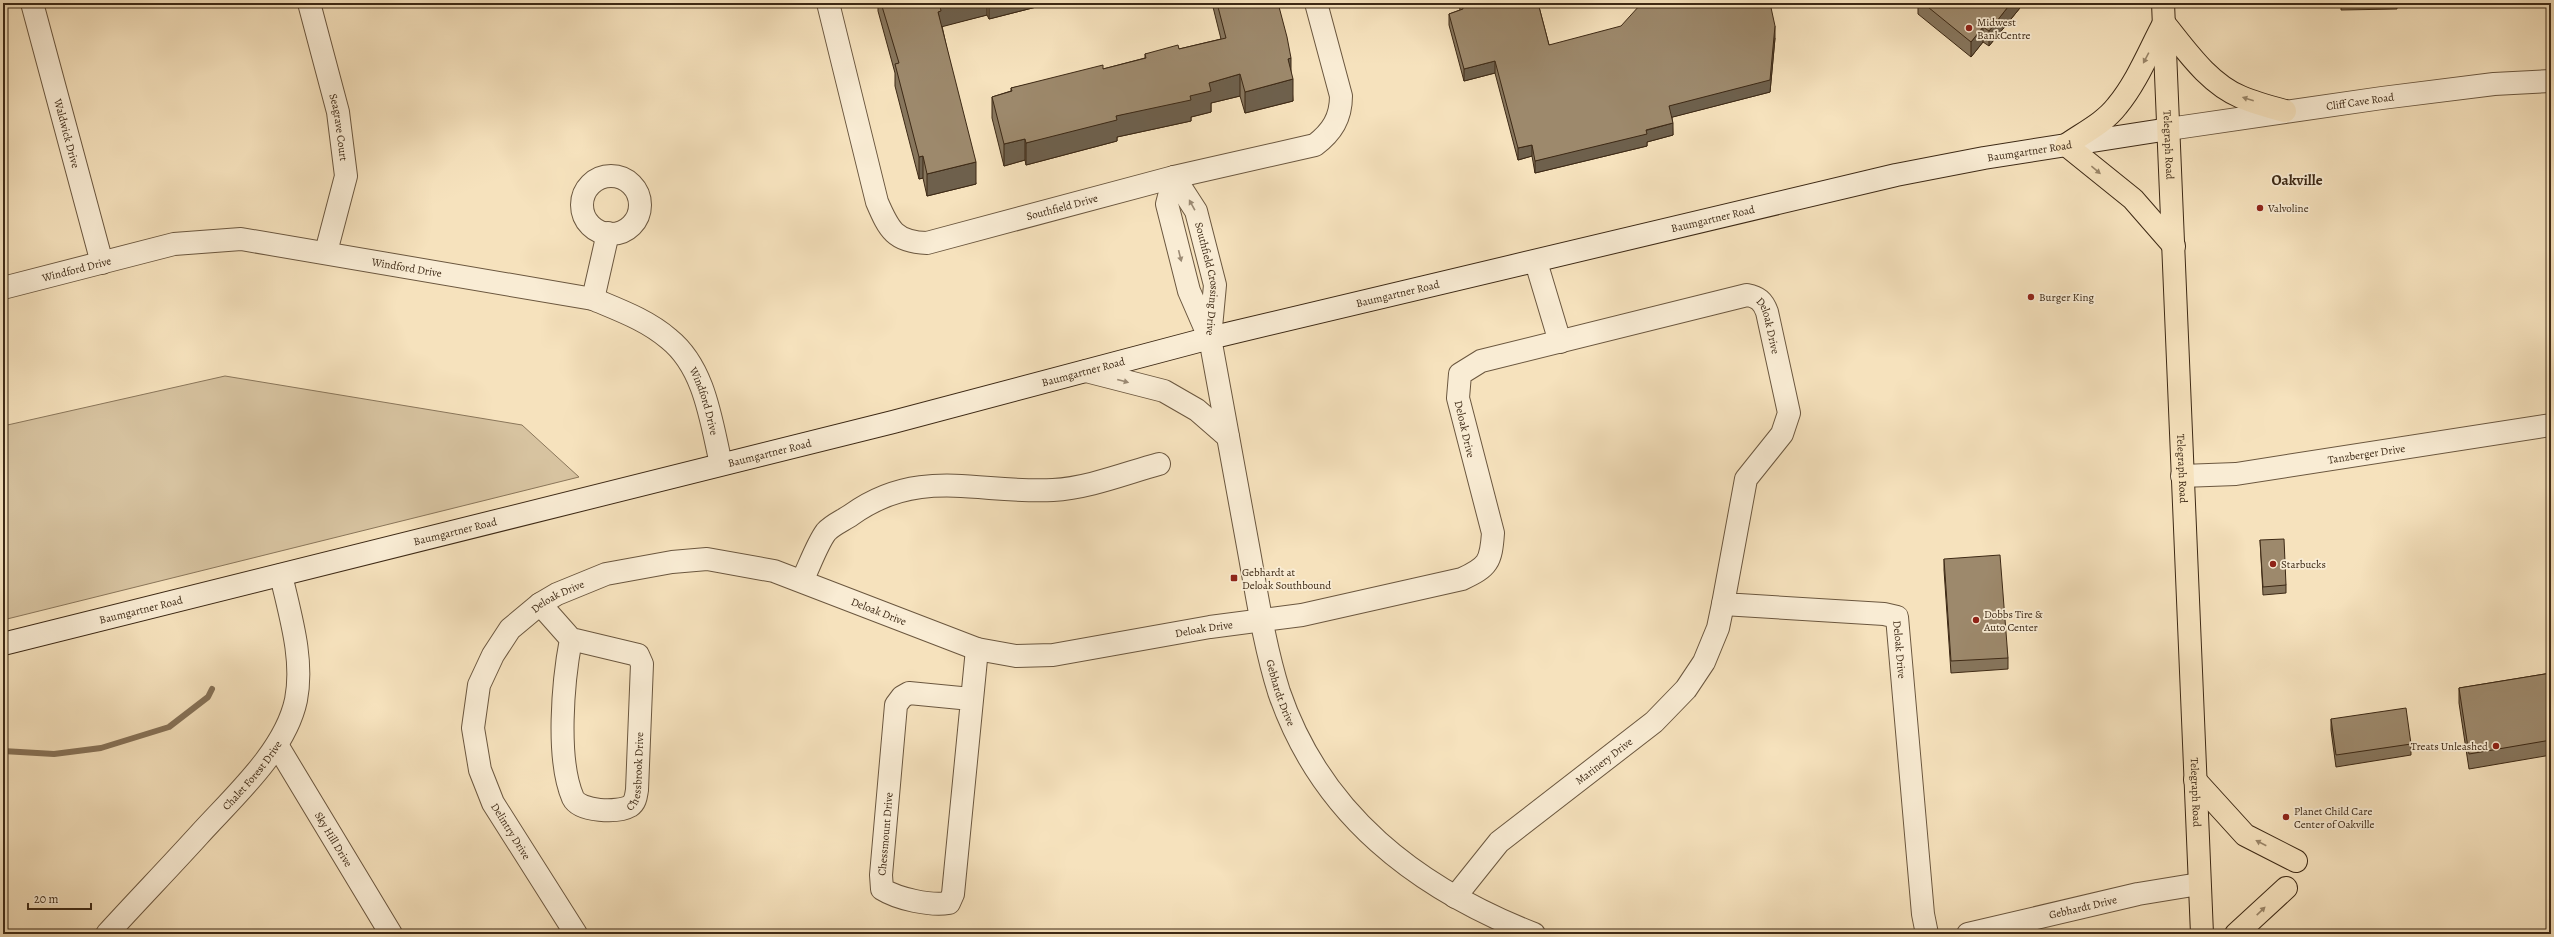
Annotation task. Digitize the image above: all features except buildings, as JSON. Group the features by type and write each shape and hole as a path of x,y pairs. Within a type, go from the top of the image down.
{"main road":[{"path":"2163,13 2198,65 2220,86 2241,97 2285,111"},
{"path":"2163,13 2129,89 2117,107 2102,121 2066,145 2133,199 2174,246"},
{"name":"Telegraph Road","path":"2163,13 2202,934"},
{"path":"2195,780 2245,835 2296,861"},
{"path":"2236,934 2286,888"}],"street":[{"name":"Waldwick Drive","path":"32,3 102,264"},
{"name":"Seagrave Court","path":"309,3 338,112 346,176 326,252"},
{"name":"Southfield Drive","path":"828,3 877,202 885,220 896,235 910,242 927,243 1174,177 1315,145 1327,136 1341,111 1341,96 1316,3"},
{"name":"Cliff Cave Road","path":"2169,129 2285,111 2494,84 2551,81"},
{"name":"Baumgartner Road","path":"3,644 721,464 1210,338 1536,262 1896,175 2066,145 2169,129"},
{"name":"Southfield Crossing Drive","path":"1174,177 1196,212 1215,285 1210,338"},
{"path":"593,299 608,233"},
{"name":"Windford Drive","path":"3,288 102,264 174,244 241,239 326,252 593,299 638,318 670,339 682,353 698,377 721,464"},
{"path":"1536,262 1560,342"},
{"name":"Deloak Drive","path":"510,629 540,604 557,594 606,574 672,562 707,559 774,571 977,649 1016,656 1053,655 1210,627 1302,615 1462,579 1482,569 1492,554 1492,533 1458,398 1460,374 1481,361 1747,295 1755,297 1763,303 1789,413 1782,434 1746,479 1722,604 1884,614 1897,617 1923,914 1927,934"},
{"name":"Gebhardt Drive","path":"1210,338 1261,621 1280,693 1293,726 1312,763 1360,825 1387,851 1417,874 1454,897 1534,934"},
{"path":"1086,370 1164,391 1197,410 1228,437"},
{"name":"Tanzberger Drive","path":"2182,476 2236,474 2551,425"},
{"path":"802,581 826,532 859,509 885,495 918,486 945,484 1014,490 1054,490 1160,464"},
{"name":"Chalet Forest Drive","path":"107,934 242,788 277,745 296,701 298,673 296,650 281,575"},
{"path":"540,604 571,640"},
{"name":"Marinery Drive","path":"1454,897 1499,842 1654,722 1686,689 1704,662 1718,628 1722,604"},
{"name":"Delintry Drive","path":"510,629 493,655 479,685 473,728 480,770 492,803 576,934"},
{"name":"Chessbrook Drive","path":"571,640 638,655 642,664 636,799 630,806 600,811 581,806 574,799 566,772 563,736 567,659 571,640"},
{"name":"Chessmount Drive","path":"971,700 909,693 902,697 896,705 881,875 882,889 891,895 940,905 949,904 953,894 977,649"},
{"name":"Sky Hill Drive","path":"277,745 391,934"},
{"name":"Gebhardt Drive","path":"1968,934 2138,894 2199,884"}],"shaded area":[{"path":"225,376 522,425 579,477 3,620 3,426"}],"waterway":[{"path":"3,751 54,754 101,748 169,727 208,697 212,689"}],"place":[{"name":"Midwest BankCentre","path":"1969,28"},
{"name":"Valvoline","path":"2260,208"},
{"name":"Burger King","path":"2031,297"},
{"name":"Starbucks","path":"2273,564"},
{"name":"Gebhardt at Deloak Southbound","path":"1234,578"},
{"name":"Dobbs Tire & Auto Center","path":"1976,620"},
{"name":"Treats Unleashed","path":"2496,746"},
{"name":"Planet Child Care Center of Oakville","path":"2286,817"}],"district":[{"name":"Oakville","path":"2297,180"}]}
